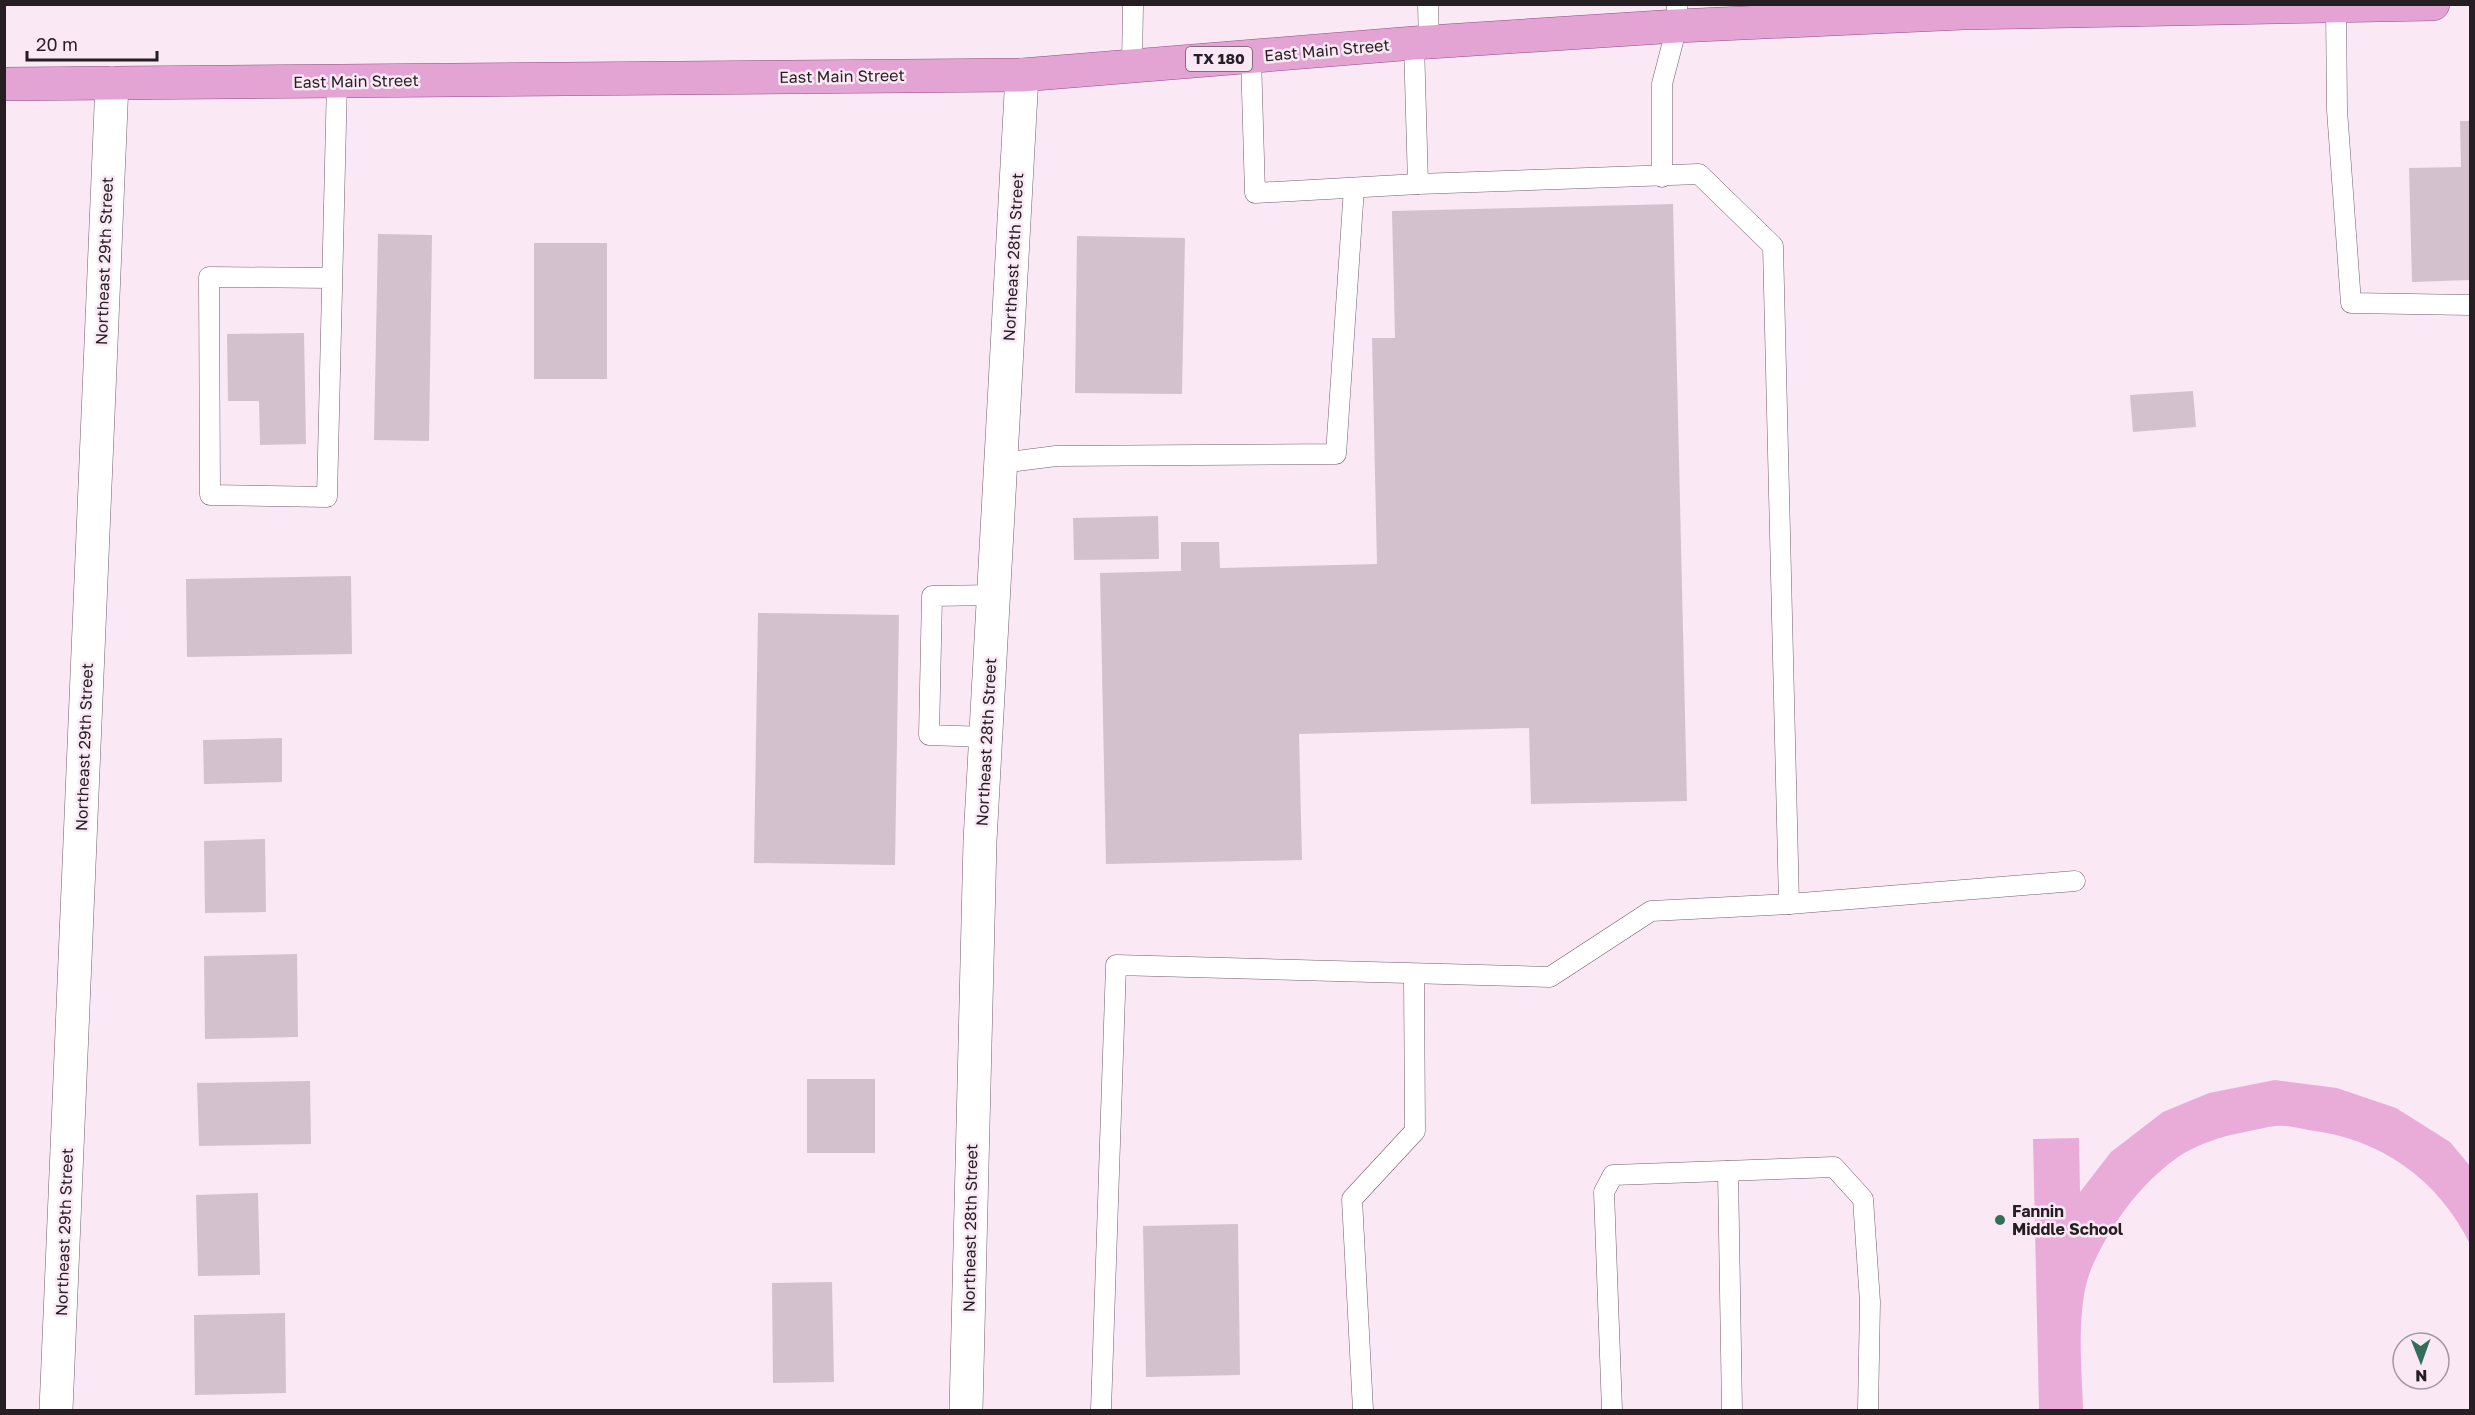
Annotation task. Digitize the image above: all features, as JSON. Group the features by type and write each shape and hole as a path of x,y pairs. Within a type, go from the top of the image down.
{"main road":[{"name":"East Main Street","path":"4,84 1022,75 1421,43 1677,15 1963,9 2433,4"}],"street":[{"name":"Northeast 28th Street","path":"966,1410 980,841 1022,75"},
{"name":"Northeast 29th Street","path":"56,1410 112,83"}],"lane":[{"path":"1132,66 1133,4"},
{"path":"1418,184 1421,43 1428,4"},
{"path":"2336,6 2337,110 2351,303 2470,305"},
{"path":"1662,177 1662,84 1677,15"},
{"path":"1251,57 1255,193 1418,184 1699,174 1773,246 1789,904"},
{"path":"332,278 209,277 210,495 327,498 337,81"},
{"path":"1002,463 1056,456 1336,454 1354,188"},
{"path":"986,737 929,735 932,596 994,595"},
{"path":"1101,1410 1116,965 1550,977 1651,911 1789,904 2075,881"},
{"path":"1363,1410 1352,1199 1415,1131 1414,974"},
{"path":"1612,1410 1605,1192 1613,1175 1834,1167 1863,1199 1870,1302 1869,1410"},
{"path":"1728,1171 1732,1410"}],"shaded area":[{"path":"2275,1080 2337,1088 2396,1108 2450,1142 2470,1166 2470,1244 2457,1221 2424,1181 2382,1152 2359,1142 2334,1135 2280,1126 2210,1141 2178,1157 2139,1192 2108,1235 2092,1267 2083,1300 2081,1318 2083,1410 2039,1410 2033,1139 2079,1138 2080,1192 2111,1152 2163,1112 2209,1093"}],"building":[{"path":"2460,121 2470,121 2470,280 2412,282 2409,168 2461,167"},
{"path":"1673,204 1687,801 1531,804 1529,728 1299,734 1302,860 1106,864 1100,573 1181,571 1181,542 1219,542 1220,568 1377,564 1372,338 1395,338 1392,211"},
{"path":"378,234 432,235 429,441 374,440"},
{"path":"1077,236 1185,238 1182,394 1075,393"},
{"path":"534,243 607,243 607,379 534,379"},
{"path":"304,333 306,444 260,445 259,401 228,401 227,334"},
{"path":"2193,391 2196,427 2133,432 2130,395"},
{"path":"1158,516 1159,559 1074,560 1073,518"},
{"path":"351,576 352,654 187,657 186,579"},
{"path":"758,613 899,615 895,865 754,863"},
{"path":"282,738 282,782 204,784 203,740"},
{"path":"265,839 266,912 205,913 204,841"},
{"path":"297,954 298,1037 205,1039 204,956"},
{"path":"807,1079 875,1079 875,1153 807,1153"},
{"path":"310,1081 311,1144 199,1146 197,1083"},
{"path":"258,1193 260,1275 198,1276 196,1195"},
{"path":"1238,1224 1240,1375 1146,1377 1143,1226"},
{"path":"832,1282 834,1382 773,1383 772,1283"},
{"path":"285,1313 286,1393 195,1395 194,1315"}],"place":[{"name":"Fannin Middle School","path":"2000,1220"}]}
